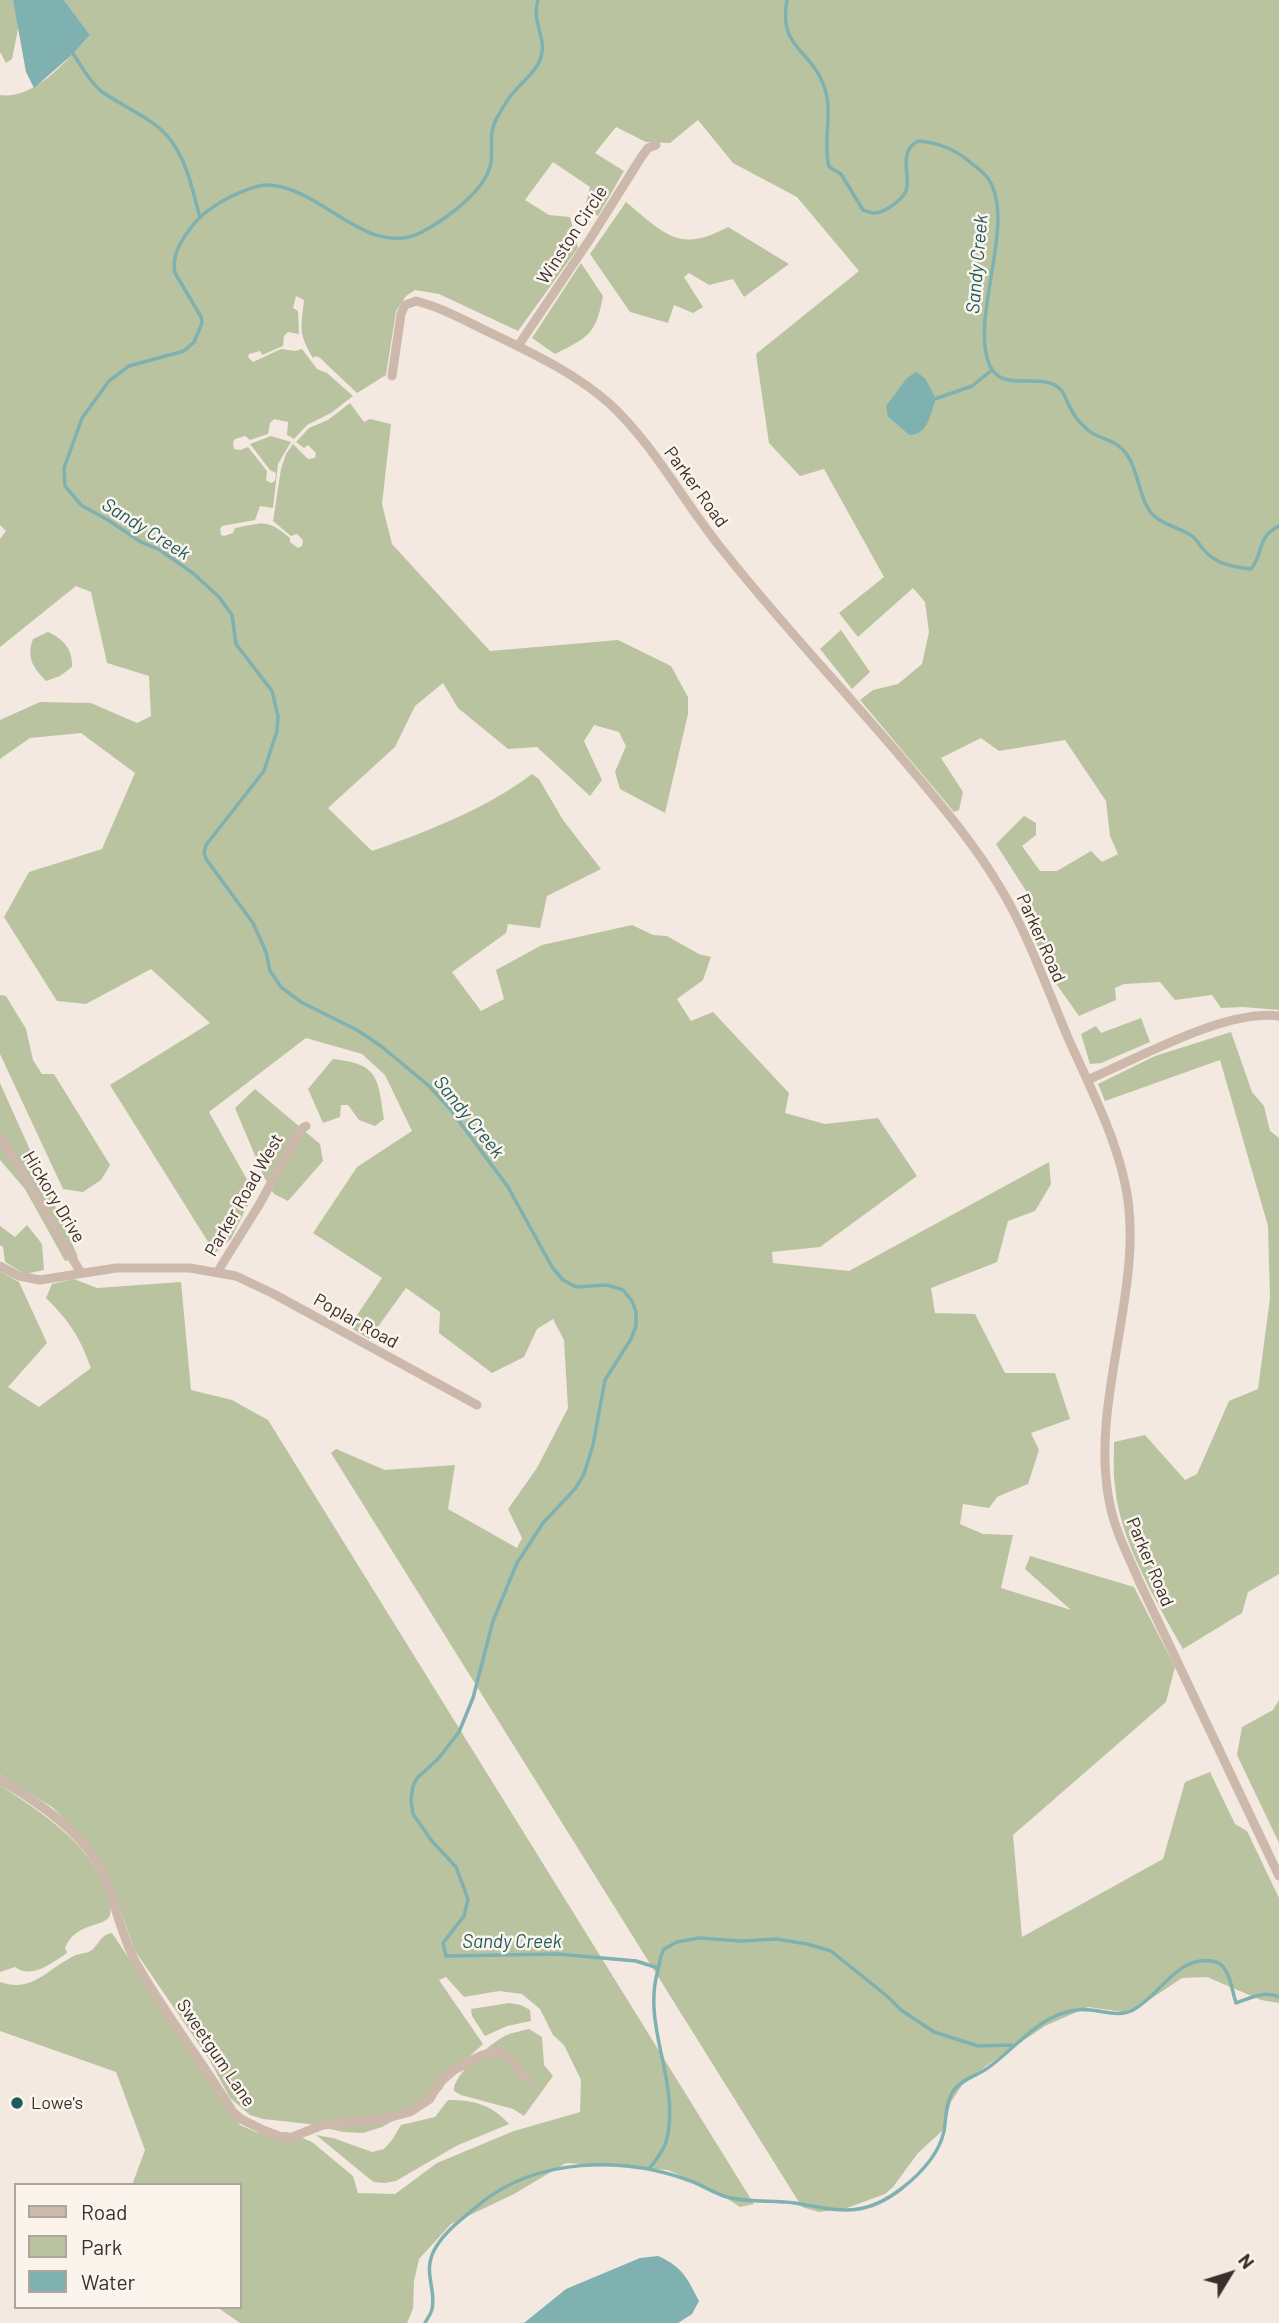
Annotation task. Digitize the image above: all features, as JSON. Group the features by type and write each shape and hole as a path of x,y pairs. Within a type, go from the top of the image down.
{"street":[{"name":"Winston Circle","path":"518,346 642,156 648,148 656,145"},
{"name":"Parker Road","path":"392,376 401,314 405,305 410,302 424,303 518,346 570,374 609,403 642,439 721,548 869,719 989,870 1019,922 1087,1080 1125,1180 1130,1223 1107,1424 1105,1455 1109,1501 1121,1542 1279,1876"},
{"path":"1087,1080 1235,1018 1251,1015 1279,1016"},
{"name":"Parker Road West","path":"0,1265 19,1276 40,1280 116,1268 190,1268 218,1272 300,1129 306,1126"},
{"name":"Hickory Drive","path":"0,1136 81,1273"},
{"name":"Poplar Road","path":"218,1272 236,1276 272,1293 477,1405"},
{"name":"Sweetgum Lane","path":"0,1780 36,1803 66,1827 91,1853 106,1879 135,1960 233,2112 241,2119 287,2139 323,2125 397,2117 424,2105 438,2084 454,2070 482,2055 496,2051 507,2056 527,2079"}],"green space":[{"path":"0,0 13,0 19,24 12,59 6,63 0,52"},
{"path":"64,0 1279,0 1279,1010 1221,1008 1212,995 1175,1000 1160,982 1124,984 1115,988 1116,1000 1079,1016 1052,978 1020,906 1028,894 996,844 1024,816 1036,823 1036,835 1022,846 1040,871 1057,871 1091,851 1102,862 1118,854 1110,836 1106,801 1065,740 999,751 981,738 941,758 963,792 959,810 954,812 860,700 873,690 898,684 922,664 929,632 925,602 913,588 858,637 839,613 884,577 824,469 800,476 769,443 756,354 859,271 797,197 733,163 698,120 670,143 646,142 616,127 595,153 624,171 598,216 585,207 590,187 553,162 525,200 549,215 570,217 578,248 518,331 439,294 415,290 406,296 396,311 386,375 357,393 320,358 313,358 302,330 304,300 296,296 293,308 298,311 299,334 288,332 284,336 283,346 262,355 260,351 249,354 248,357 253,362 281,349 302,349 317,369 327,373 353,396 331,413 307,425 294,439 287,435 288,422 274,419 270,423 268,434 250,440 245,436 235,439 234,449 248,447 267,471 266,480 271,483 275,481 276,473 270,470 250,444 271,436 291,442 278,464 273,508 260,506 255,520 222,526 221,535 233,533 235,528 264,524 275,527 298,548 302,546 303,540 297,534 291,536 273,521 286,454 293,444 308,459 315,458 316,453 308,445 304,448 296,442 309,428 328,420 350,403 364,422 370,419 391,424 382,504 392,544 490,651 618,640 671,666 688,697 688,714 665,813 620,789 615,772 626,746 619,732 594,725 584,741 602,780 590,796 537,747 508,749 458,708 443,683 415,706 395,747 328,808 372,851 434,828 475,809 532,774 539,779 563,820 601,869 547,896 540,928 508,924 506,933 452,972 481,1011 504,999 496,970 542,945 632,925 653,935 667,936 699,954 711,957 703,980 677,999 691,1021 713,1012 789,1093 785,1113 825,1124 878,1118 917,1176 820,1247 772,1252 773,1263 849,1271 1049,1162 1051,1184 1035,1211 1008,1221 997,1262 931,1288 935,1313 975,1314 1005,1373 1055,1373 1070,1419 1031,1433 1039,1450 1028,1484 997,1497 989,1508 963,1504 960,1524 983,1534 1013,1535 1001,1588 1071,1610 1025,1569 1030,1556 1134,1587 1175,1667 1166,1702 1013,1835 1022,1937 1163,1859 1185,1782 1210,1772 1235,1824 1247,1831 1279,1898 1279,2003 1261,2000 1207,1977 1182,1978 1130,2013 1088,2007 1045,2026 962,2085 951,2102 942,2131 918,2153 893,2187 885,2194 844,2209 819,2212 802,2207 331,1453 336,1449 385,1470 455,1465 448,1509 517,1548 522,1538 508,1509 537,1468 568,1408 564,1340 553,1319 537,1329 524,1357 492,1373 439,1333 440,1312 406,1288 369,1339 349,1327 382,1278 313,1233 357,1167 412,1131 385,1075 362,1054 306,1038 209,1112 254,1192 231,1239 215,1253 110,1085 210,1023 151,969 86,1004 57,1001 4,917 29,872 102,849 135,773 81,733 30,738 0,759 0,720 40,702 91,703 137,723 151,716 149,676 107,663 91,592 76,586 0,647 0,539 6,531 0,525 0,95 13,95 38,85 61,66 90,35","holes":["934,402 909,435 888,417"]},
{"path":"626,202 672,236 696,239 728,227 789,264 744,297 733,279 709,285 689,273 684,277 703,307 693,313 674,305 668,323 630,312 590,254"},
{"path":"581,263 603,296 600,309 589,333 555,354 532,338"},
{"path":"841,630 870,672 852,689 820,649"},
{"path":"48,632 66,645 71,655 72,667 60,676 46,681 34,667 30,652 33,639"},
{"path":"0,995 6,996 26,1029 33,1060 42,1074 54,1074 110,1165 101,1180 83,1192 63,1189 0,1054"},
{"path":"1141,1018 1150,1042 1101,1063 1090,1064 1081,1034 1096,1026 1101,1033"},
{"path":"1231,1032 1252,1092 1264,1106 1270,1131 1279,1138 1279,1574 1248,1592 1242,1613 1183,1649 1131,1549 1118,1506 1114,1442 1145,1435 1185,1480 1197,1474 1229,1401 1258,1389 1270,1298 1268,1226 1220,1060 1105,1101 1098,1084 1155,1056"},
{"path":"333,1059 360,1065 374,1076 384,1119 375,1126 359,1120 348,1105 341,1105 340,1117 323,1123 308,1089"},
{"path":"0,1083 78,1257 65,1261 25,1189 0,1160"},
{"path":"255,1089 320,1144 323,1161 288,1201 274,1194 264,1177 235,1108"},
{"path":"27,1225 42,1244 44,1270 25,1274 5,1262 3,1247 0,1245 0,1226 15,1237"},
{"path":"0,1271 19,1282 47,1343 8,1387 39,1407 91,1368 73,1330 46,1298 52,1284 74,1279 97,1288 181,1282 191,1390 232,1400 268,1420 754,2204 740,2207 717,2192 668,2170 566,2163 514,2194 451,2224 419,2259 414,2281 413,2309 407,2323 240,2323 220,2309 242,2309 242,2183 133,2183 145,2150 116,2072 0,2031 0,1982 22,1985 31,1982 66,1960 92,1950 103,1937 112,1933 240,2125 258,2133 288,2132 312,2142 353,2176 358,2193 395,2194 437,2163 514,2131 580,2112 581,2080 564,2045 553,2035 540,2009 522,1994 499,1991 464,1997 446,1977 439,1980 483,2044 450,2075 433,2099 382,2127 363,2133 343,2132 250,2115 230,2098 209,2059 135,1951 107,1873 85,1839 52,1807 0,1775"},
{"path":"1279,1700 1279,1843 1237,1755 1242,1727 1273,1710"},
{"path":"0,1785 49,1819 77,1845 100,1876 110,1905 111,1913 107,1919 76,1933 65,1948 67,1953 35,1971 28,1972 15,1967 0,1972"},
{"path":"509,2003 530,2010 531,2021 507,2026 485,2036 472,2016 471,2009"},
{"path":"529,2029 542,2037 544,2065 553,2076 524,2116 513,2109 454,2091 459,2076 484,2051 507,2035"},
{"path":"448,2100 482,2105 496,2112 509,2124 456,2146 396,2181 384,2183 374,2182 316,2135 372,2152 384,2149 401,2125 435,2117"}],"water":[{"path":"13,0 64,0 90,35 73,54 34,88 26,72"},
{"path":"916,372 925,378 936,399 925,427 916,434 909,435 888,417 886,406 907,378"},
{"path":"658,2256 673,2264 683,2274 699,2301 692,2314 678,2323 524,2323 566,2289 640,2258"}],"waterway":[{"name":"Sandy Creek","path":"538,0 536,15 542,43 541,57 536,68 509,98 495,122 488,173 464,203 432,226 401,238 382,237 362,230 305,196 286,188 265,185 230,197 196,221 178,248 174,266 175,273 201,317 202,323 194,342 184,351 129,366 109,381 82,418 64,468 65,486 81,505 141,542 160,550 194,574 219,597 232,615 236,644 272,691 278,716 277,731 264,771 206,845 204,853 253,923 266,952 270,971 281,987 301,1002 357,1030 381,1046 429,1086 450,1109 508,1187 552,1267 563,1280 576,1287 607,1285 623,1290 632,1301 636,1312 636,1326 631,1339 605,1380 593,1445 584,1474 575,1489 543,1523 517,1563 493,1621 473,1698 459,1732 438,1759 417,1778 411,1800 413,1814 431,1840 456,1867 468,1899 464,1916 443,1943 446,1956 557,1954 636,1961 658,1968"},
{"name":"Sandy Creek","path":"787,0 785,16 791,39 818,74 827,96 829,167 841,174 863,210 879,212 903,196 907,187 907,156 912,145 918,141 953,151 987,177 995,196 998,218 985,323 985,346 990,366 996,374 1013,381 1053,384 1061,390 1083,426 1116,444 1129,457 1152,514 1164,523 1191,535 1208,554 1219,561 1251,569 1267,535 1279,526"},
{"path":"72,52 101,91 157,126 172,142 186,169 200,218"},
{"path":"932,400 972,386 992,370"},
{"path":"649,2169 665,2146 670,2120 666,2077 654,2013 654,1991 664,1949 677,1942 699,1938 741,1941 776,1939 831,1951 901,2010 934,2032 978,2046 1011,2045"},
{"path":"425,2323 433,2302 430,2264 440,2241 481,2203 503,2188 528,2177 581,2166 636,2167 688,2180 735,2199 795,2203 837,2210 862,2208 887,2199 927,2164 938,2148 944,2131 949,2099 958,2086 989,2067 1051,2018 1076,2010 1113,2013 1133,2010 1178,1971 1199,1961 1212,1961 1223,1966 1236,2003 1263,1995 1279,1997"}],"place":[{"name":"Lowe's","path":"17,2103"}]}
